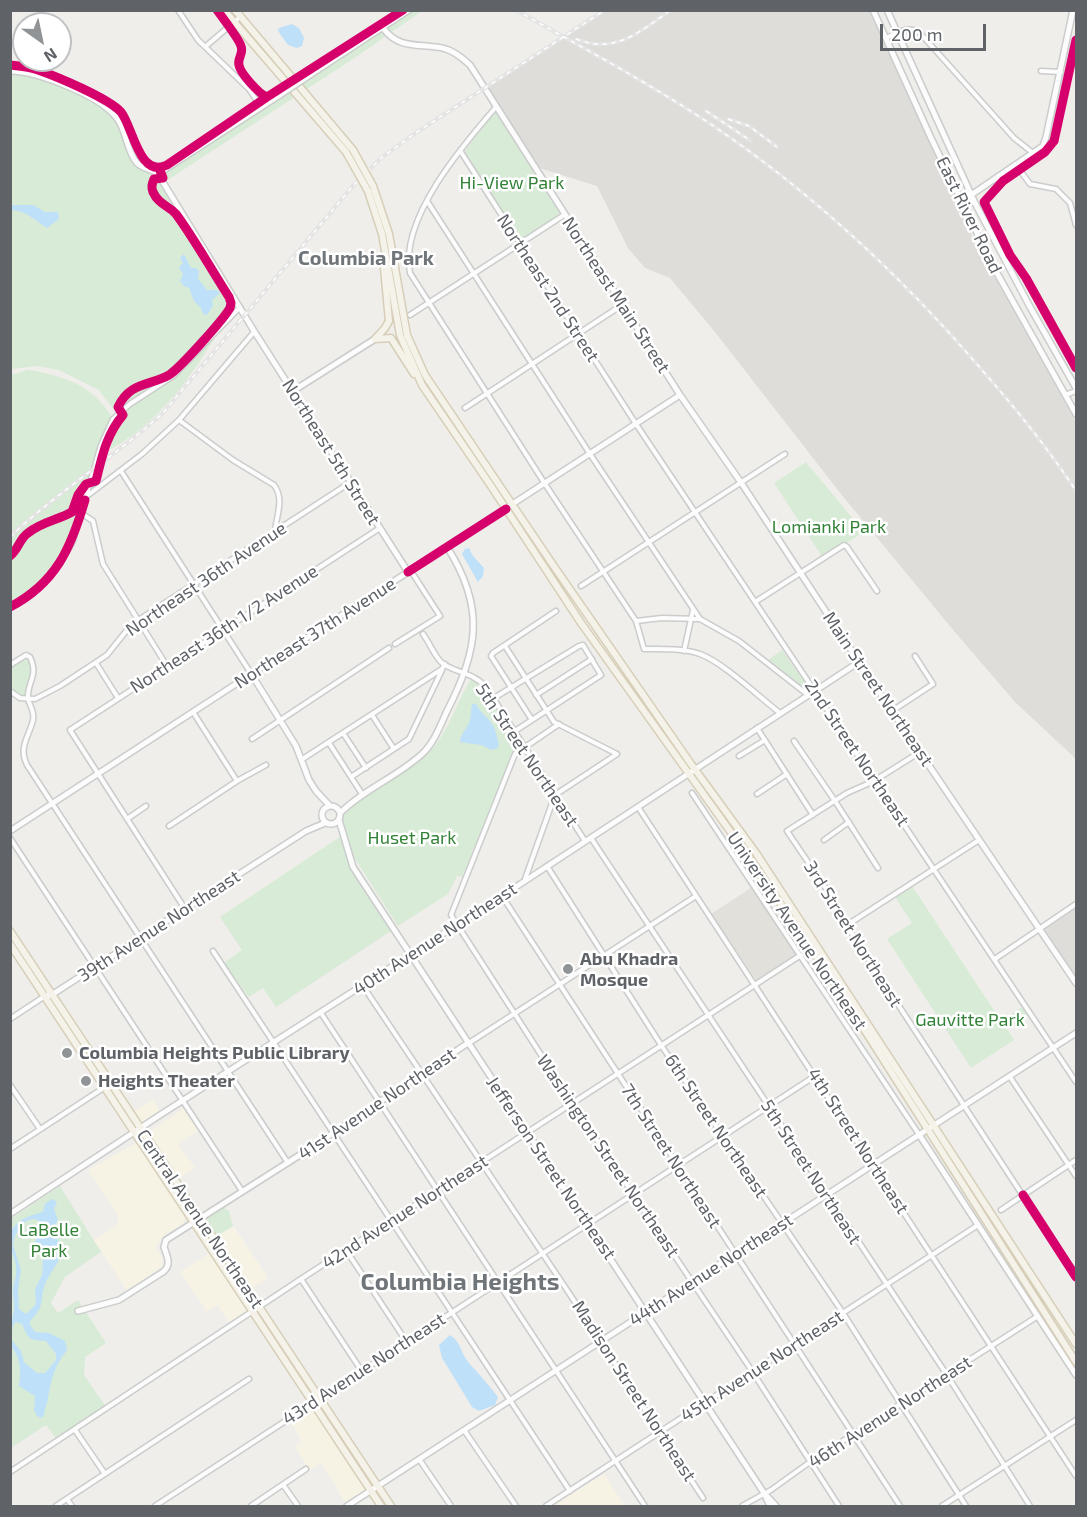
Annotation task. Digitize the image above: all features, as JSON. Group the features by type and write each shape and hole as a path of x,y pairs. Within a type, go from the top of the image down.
{"main road":[{"path":"224,10 350,151"},
{"path":"235,10 350,151 371,188 382,234 400,335 422,385"},
{"name":"University Avenue Northeast","path":"371,188 385,217 404,320 412,350 436,391 692,771"},
{"path":"375,339 389,321 384,249"},
{"path":"375,339 391,338 422,385"},
{"name":"University Avenue Northeast","path":"422,385 581,623 756,853 1077,1362"},
{"name":"Central Avenue Northeast","path":"11,932 49,995 316,1400 381,1506"},
{"name":"Central Avenue Northeast","path":"10,944 49,995"},
{"name":"University Avenue Northeast","path":"931,1129 1077,1344"},
{"name":"Central Avenue Northeast","path":"316,1400 391,1506"}],"street":[{"path":"178,10 205,47 249,89 261,107"},
{"path":"158,174 409,10"},
{"name":"East River Road","path":"873,10 993,266 1077,414"},
{"name":"East River Road","path":"887,10 971,195 1077,390"},
{"path":"964,207 971,195 1033,154 1045,141 1073,10"},
{"path":"205,47 240,17"},
{"name":"Northeast Main Street","path":"383,28 401,44 436,47 458,54 470,65 680,395"},
{"path":"885,38 906,29 913,29 920,33 1014,138 1033,154"},
{"path":"10,71 34,74 104,104 122,125 131,153 137,163 158,174 254,331 179,420 121,471 86,497"},
{"path":"1041,71 1061,72"},
{"path":"496,107 427,200 414,229 409,258 410,273 544,484 636,621 644,649 668,649 700,654 724,669 780,713"},
{"name":"Northeast 2nd Street","path":"461,152 636,424"},
{"path":"1016,165 1030,184 1056,189 1070,203 1077,225"},
{"path":"427,200 590,454 700,619 739,641 808,695"},
{"path":"410,315 564,215"},
{"path":"465,408 622,305"},
{"path":"10,607 36,591 58,566 73,541 101,445 113,418 173,376 240,306"},
{"name":"Northeast 5th Street","path":"254,331 410,572"},
{"path":"293,391 375,339"},
{"path":"1065,395 1077,390"},
{"name":"Northeast 37th Avenue","path":"10,831 680,395"},
{"name":"Main Street Northeast","path":"680,395 1077,983"},
{"path":"179,420 233,460 274,485 278,491 280,504 275,532"},
{"name":"2nd Street Northeast","path":"636,424 1077,1082"},
{"path":"581,586 742,484 785,454"},
{"path":"121,471 296,746 309,780 316,791 333,806"},
{"name":"Northeast 36th Avenue","path":"28,699 35,699 60,686 96,663 107,655 125,631 138,621 351,482"},
{"path":"81,513 93,521 103,564 167,666"},
{"name":"Northeast 36th 1/2 Avenue","path":"98,774 70,730 380,528"},
{"path":"755,602 844,545 877,591"},
{"path":"329,742 360,796 424,752 435,735 465,672 473,643 472,612 462,573 447,547"},
{"path":"395,644 440,616 410,572"},
{"path":"684,651 693,609"},
{"path":"532,720 491,656 556,611"},
{"path":"636,621 662,618 700,619"},
{"path":"423,634 443,667"},
{"path":"494,698 579,645 583,645 592,659 601,675 515,731"},
{"path":"505,646 554,722 617,754 555,795 525,881"},
{"path":"252,739 390,648"},
{"path":"10,665 26,655 32,660 34,672 28,699 33,708 33,714 23,746 23,758 288,1163"},
{"path":"892,711 933,684 915,656"},
{"path":"536,695 592,659"},
{"name":"40th Avenue Northeast","path":"10,1214 859,662"},
{"path":"96,663 118,698"},
{"path":"301,760 443,667"},
{"path":"351,777 409,739 443,667"},
{"name":"5th Street Northeast","path":"443,667 465,672 482,681 526,746 585,841"},
{"path":"10,691 20,698 28,699"},
{"path":"193,712 237,781"},
{"path":"372,715 394,749"},
{"path":"456,926 451,915 515,754 559,724"},
{"path":"757,728 813,815 920,752"},
{"path":"343,733 366,768"},
{"path":"739,756 765,740"},
{"path":"794,741 878,868"},
{"path":"169,826 237,781 266,765"},
{"path":"98,774 185,909"},
{"path":"757,794 787,774"},
{"path":"316,791 322,813"},
{"name":"University Avenue Northeast","path":"692,793 1077,1375"},
{"name":"39th Avenue Northeast","path":"306,831 322,813 333,806 360,796"},
{"name":"39th Avenue Northeast","path":"10,1019 96,967 306,831 328,824 340,817 360,796"},
{"path":"127,819 146,806"},
{"name":"Jefferson Street Northeast","path":"333,806 340,817 353,867 646,1312 764,1493 770,1506"},
{"name":"4th Street Northeast","path":"638,807 1077,1476"},
{"name":"Jefferson Street Northeast","path":"322,813 328,824 345,839"},
{"name":"3rd Street Northeast","path":"813,815 787,831 831,896 847,926 964,1107 1077,1277"},
{"path":"824,840 849,822"},
{"name":"5th Street Northeast","path":"591,837 947,1375 1030,1506"},
{"path":"10,838 242,1191"},
{"path":"847,926 980,840"},
{"name":"6th Street Northeast","path":"547,866 661,1045 843,1313 966,1506"},
{"name":"7th Street Northeast","path":"502,896 900,1506"},
{"name":"41st Avenue Northeast","path":"78,1311 118,1300 163,1272 169,1260 164,1247 166,1240 288,1163 468,1043 696,896"},
{"path":"995,958 1077,904"},
{"name":"Washington Street Northeast","path":"456,926 839,1506"},
{"path":"213,951 570,1491"},
{"name":"42nd Avenue Northeast","path":"10,1472 301,1279 801,955"},
{"name":"Madison Street Northeast","path":"363,986 423,1073 703,1498"},
{"path":"321,1013 496,1283 645,1506"},
{"name":"44th Avenue Northeast","path":"346,1506 1077,1034"},
{"name":"43rd Avenue Northeast","path":"154,1506 815,1076"},
{"path":"1010,1077 1077,1176"},
{"path":"10,1085 40,1129"},
{"path":"10,1149 108,1085"},
{"path":"1001,1210 1077,1160"},
{"name":"45th Avenue Northeast","path":"546,1506 978,1225"},
{"path":"346,1250 406,1341"},
{"path":"301,1279 361,1371"},
{"name":"46th Avenue Northeast","path":"742,1506 1038,1316"},
{"path":"56,1506 249,1379"},
{"path":"942,1506 1077,1420"},
{"path":"75,1430 105,1474"},
{"path":"464,1430 516,1506"},
{"path":"419,1459 451,1506"},
{"path":"251,1506 306,1470"},
{"path":"284,1486 298,1506"},
{"name":"Jefferson Street Northeast","path":"764,1493 776,1506"},
{"path":"67,1499 72,1506"}],"shaded area":[{"path":"605,11 869,11 973,238 1076,422 1076,759 1015,702 954,631 841,494 670,278 645,268 628,248 597,186 536,167 486,87"},
{"path":"754,886 798,955 757,981 711,914"},
{"path":"1076,908 1076,978 1044,930"},
{"path":"153,1100 160,1111 141,1123 134,1111"},
{"path":"185,1108 200,1129 178,1144 195,1168 179,1179 147,1133"},
{"path":"138,1142 167,1185 185,1218 182,1224 162,1237 156,1247 162,1257 162,1266 127,1291 94,1240 118,1224 118,1215 88,1170"},
{"path":"234,1227 268,1278 249,1289 215,1237"},
{"path":"210,1253 248,1310 230,1325 218,1305 207,1311 180,1272"},
{"path":"311,1406 366,1487 364,1491 345,1503 322,1463 310,1470 295,1447 302,1441 289,1420"},
{"path":"604,1474 625,1506 553,1506"}],"green space":[{"path":"396,11 422,11 353,59 160,185 233,299 234,305 210,346 167,404 131,436 111,449 110,444 98,485 82,499 72,536 61,557 41,583 11,605 11,375 28,370 36,371 80,385 97,398 112,417 133,406 114,410 99,390 59,370 37,366 11,369 11,74 25,74 47,80 102,108 118,123 135,161 145,171 163,165"},
{"name":"Hi-View Park","path":"495,111 560,214 520,240 464,152"},
{"name":"Lomianki Park","path":"806,462 864,532 823,558 774,483"},
{"path":"782,650 809,689 805,691 767,661"},
{"path":"26,659 31,663 31,676 30,686 23,697 13,689 10,668"},
{"name":"Huset Park","path":"472,678 483,686 517,741 462,877 457,876 448,894 398,926 352,854 340,820 354,805 424,757 432,749 445,730"},
{"name":"Huset Park","path":"341,836 350,869 391,931 276,1007 263,988 249,997 224,963 242,950 220,917"},
{"name":"Gauvitte Park","path":"912,886 1001,1021 1024,1006 1030,1014 1007,1029 1014,1040 971,1068 887,939 912,923 895,897"},
{"name":"LaBelle Park","path":"60,1186 101,1252 65,1277 51,1303 58,1313 78,1300 106,1343 85,1357 84,1375 106,1407 56,1439 46,1425 11,1448 11,1219"},
{"path":"222,1207 229,1211 233,1226 214,1237 204,1222"}],"water":[{"path":"292,24 299,28 304,38 302,46 297,48 288,45 278,31 279,28"},
{"path":"11,205 33,205 45,212 58,212 59,219 47,228 26,214 11,210"},
{"path":"184,254 191,268 199,271 198,279 207,290 217,290 220,293 212,300 213,306 207,315 203,314 194,301 189,288 180,281 183,274 179,268 183,263 180,258"},
{"path":"469,548 484,568 483,576 478,582 462,554 465,549"},
{"path":"472,704 476,704 495,728 499,742 498,748 492,750 481,745 460,742 470,720"},
{"path":"52,1199 57,1202 54,1209 58,1220 55,1225 60,1230 56,1238 60,1244 61,1255 46,1282 39,1311 30,1321 30,1325 35,1332 49,1333 65,1341 67,1350 55,1369 44,1416 41,1418 34,1410 35,1396 19,1386 20,1366 11,1345 11,1339 21,1351 24,1362 37,1373 45,1373 56,1360 56,1354 46,1341 30,1338 22,1324 16,1322 13,1325 11,1336 16,1270 10,1235 19,1222 43,1212 45,1204","holes":["38,1220 39,1229 35,1242 40,1246 43,1257 42,1275 35,1289 36,1304 26,1314 19,1309 18,1291 21,1270 13,1245 20,1227 26,1221"]},
{"path":"450,1335 469,1363 498,1397 495,1405 479,1411 472,1407 442,1358 439,1345"}],"railway":[{"path":"516,10 691,111 752,153 823,210 889,271 952,336 1031,429 1076,491"},
{"path":"10,537 162,414 351,188 381,158 417,132 605,10"},
{"path":"576,39 590,43 615,42 638,33 671,10"},
{"path":"706,111 751,141"},
{"path":"728,119 749,126 777,147"}],"cycle path":[{"path":"217,10 241,46 240,69 255,88 267,97"},
{"path":"10,65 47,73 115,106 125,119 143,158 150,165 157,167 167,165 267,97 403,10"},
{"path":"1076,40 1054,141 1045,152 1003,181 984,202 1010,255 1026,278 1076,368"},
{"path":"10,556 25,535 33,529 72,512 78,495 86,484 96,481 109,438 123,415 118,407 128,393 140,386 162,379 174,371 230,308 229,297 190,234 176,214 158,200 153,192 154,179 163,178 159,168"},
{"path":"10,607 39,587 60,563 74,534 85,500"},
{"path":"408,572 506,509"},
{"path":"1023,1195 1076,1277"}],"place":[{"name":"Abu Khadra Mosque","path":"568,969"},
{"name":"Columbia Heights Public Library","path":"67,1053"},
{"name":"Heights Theater","path":"86,1081"}],"district":[{"name":"Columbia Park","path":"366,258"},
{"name":"Columbia Heights","path":"460,1282"}]}
